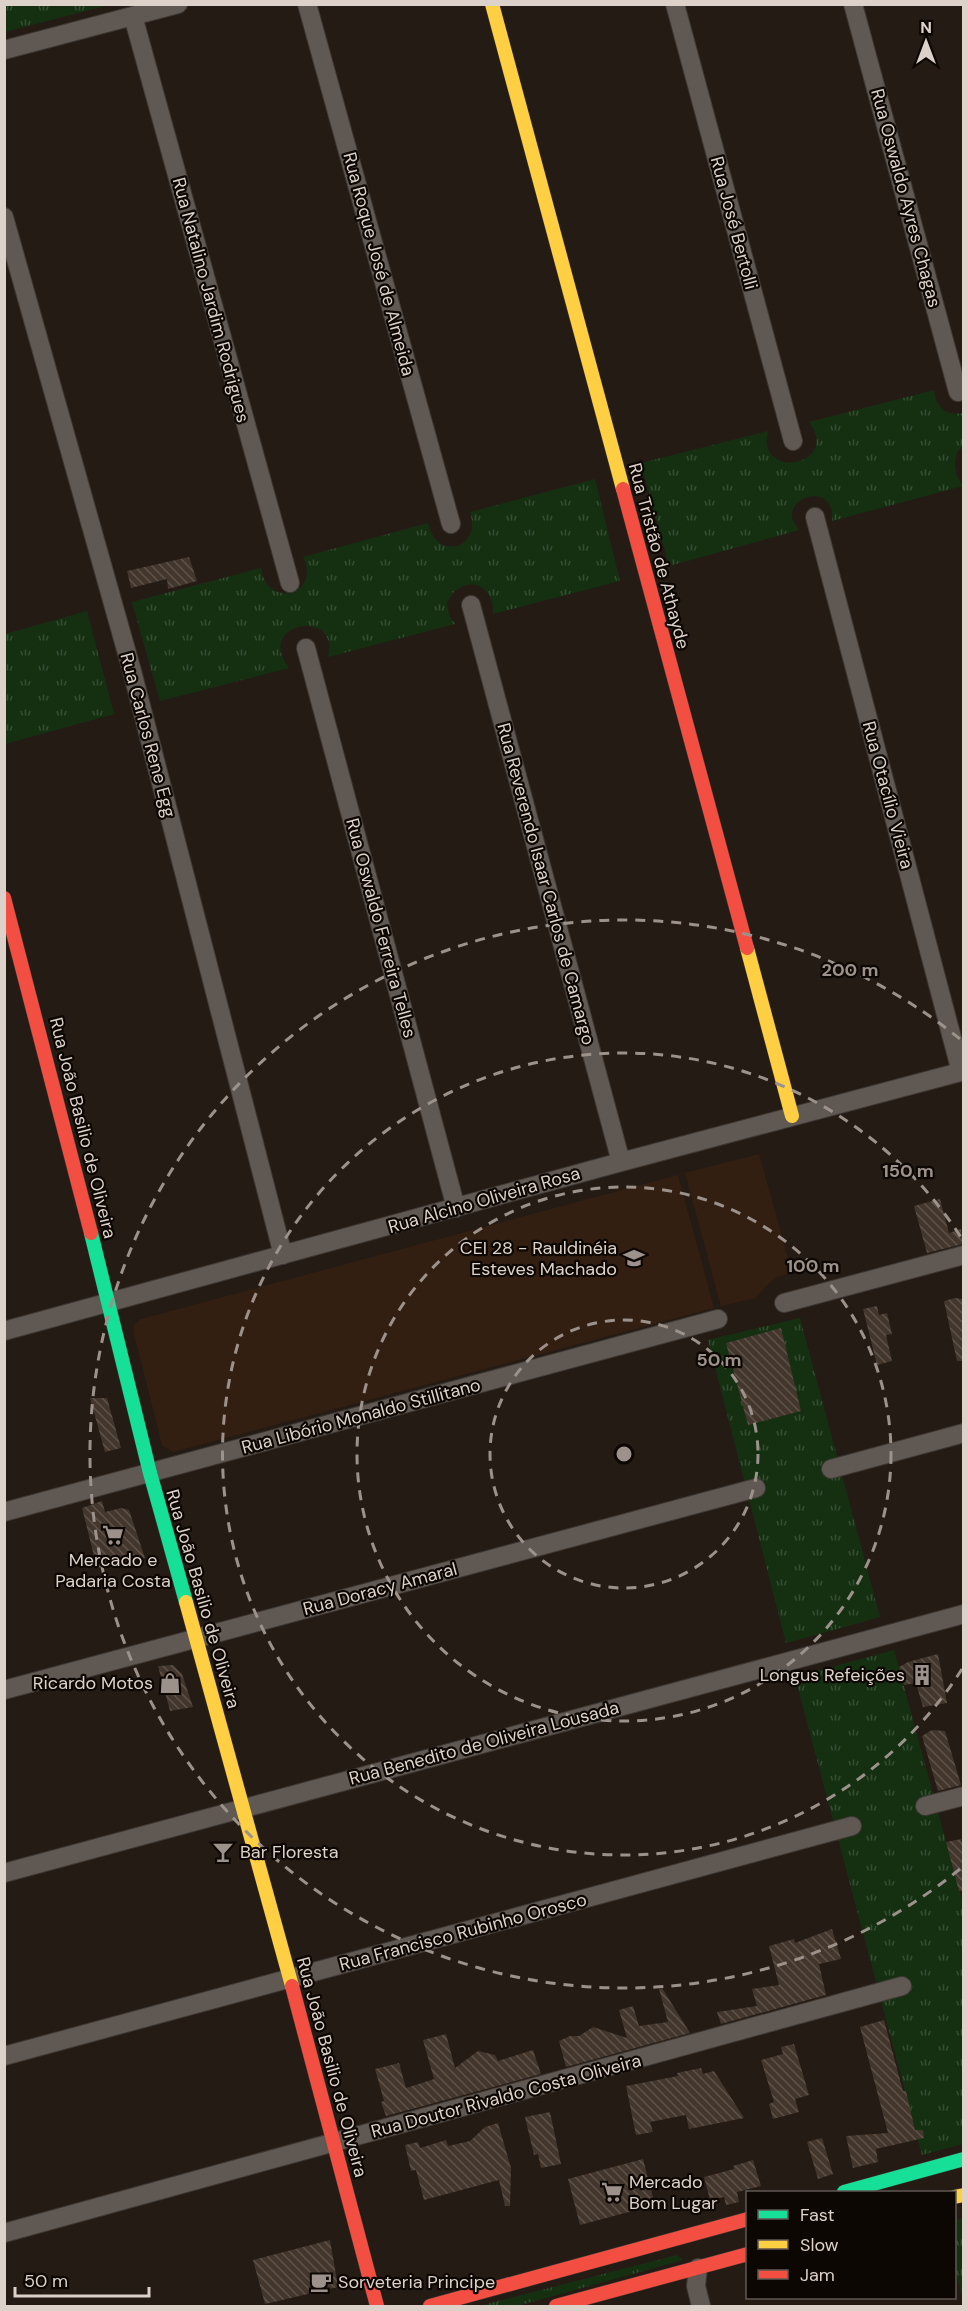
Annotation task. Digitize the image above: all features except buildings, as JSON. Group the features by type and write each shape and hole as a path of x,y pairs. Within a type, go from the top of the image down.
{"street":[{"path":"4,50 178,4"},
{"name":"Rua Roque José de Almeida","path":"307,4 451,524"},
{"name":"Rua Tristão de Athayde","path":"492,4 792,1116"},
{"name":"Rua José Bertolli","path":"675,4 793,441"},
{"name":"Rua Oswaldo Ayres Chagas","path":"853,4 958,392"},
{"name":"Rua Natalino Jardim Rodrigues","path":"133,16 290,583"},
{"name":"Rua Carlos Rene Egg","path":"4,217 132,671 283,1255"},
{"name":"Rua Otacílio Vieira","path":"814,517 962,1072"},
{"name":"Rua Reverendo Isaar Carlos de Camargo","path":"471,605 621,1162"},
{"name":"Rua Oswaldo Ferreira Telles","path":"306,648 456,1208"},
{"name":"Rua João Basilio de Oliveira","path":"4,898 109,1302 150,1473 290,1979 377,2307"},
{"name":"Rua Alcino Oliveira Rosa","path":"4,1331 621,1162 962,1072"},
{"path":"784,1303 963,1255"},
{"name":"Rua Libório Monaldo Stillitano","path":"4,1512 718,1319"},
{"path":"831,1469 963,1433"},
{"name":"Rua Doracy Amaral","path":"4,1690 756,1488"},
{"name":"Rua Benedito de Oliveira Lousada","path":"4,1873 963,1614"},
{"path":"925,1806 963,1796"},
{"name":"Rua Francisco Rubinho Orosco","path":"4,2056 852,1826"},
{"name":"Rua Doutor Rivaldo Costa Oliveira","path":"4,2233 902,1986"},
{"path":"851,2191 963,2159"},
{"path":"430,2307 746,2219"},
{"path":"689,2235 698,2268 696,2286 701,2307"},
{"path":"556,2307 746,2254"}],"shaded area":[{"path":"759,1154 792,1273 770,1282 755,1298 721,1306 685,1173"},
{"path":"678,1175 714,1308 173,1452 162,1445 133,1330 135,1324 141,1319"}],"green space":[{"path":"5,4 109,4 109,5 5,32"},
{"path":"934,390 937,402 942,409 951,413 963,413 963,448 958,450 955,465 956,473 963,486 832,521 831,509 827,501 820,497 804,498 793,509 792,518 799,530 669,566 641,463 768,431 767,446 772,456 781,461 802,460 811,455 816,446 816,435 809,422"},
{"path":"595,479 620,581 493,614 491,599 487,593 483,588 470,584 455,591 447,602 449,615 455,624 328,657 329,642 324,633 315,627 294,628 286,634 281,643 281,654 289,668 160,701 132,602 261,568 265,581 272,589 281,593 291,593 305,581 307,570 303,557 428,523 433,535 440,543 456,546 470,535 472,525 470,512"},
{"path":"87,611 114,714 5,744 5,634"},
{"path":"800,1318 880,1617 786,1643 708,1340"},
{"path":"894,1650 963,1904 963,2144 922,2155 795,1677"},
{"path":"964,2218 963,2300 956,2274 956,2220"},
{"path":"677,2255 683,2260 517,2306 479,2306"}],"traffic: fast":[{"path":"91,1233 150,1473 186,1602"},
{"path":"848,2191 964,2159"}],"traffic: slow":[{"path":"492,4 623,489"},
{"path":"747,948 792,1116"},
{"path":"186,1602 292,1986"},
{"path":"956,2197 964,2195"}],"traffic: jam":[{"path":"623,489 747,948"},
{"path":"4,898 91,1233"},
{"path":"292,1986 377,2306"},
{"path":"430,2306 746,2220"},
{"path":"556,2306 746,2255"}],"place":[{"name":"CEI 28 - Rauldinéia Esteves Machado","path":"634,1258"},
{"name":"Mercado e Padaria Costa","path":"113,1535"},
{"name":"Longus Refeições","path":"922,1675"},
{"name":"Ricardo Motos","path":"170,1683"},
{"name":"Bar Floresta","path":"223,1852"},
{"name":"Mercado Bom Lugar","path":"612,2192"},
{"name":"Sorveteria Principe","path":"321,2282"}]}
